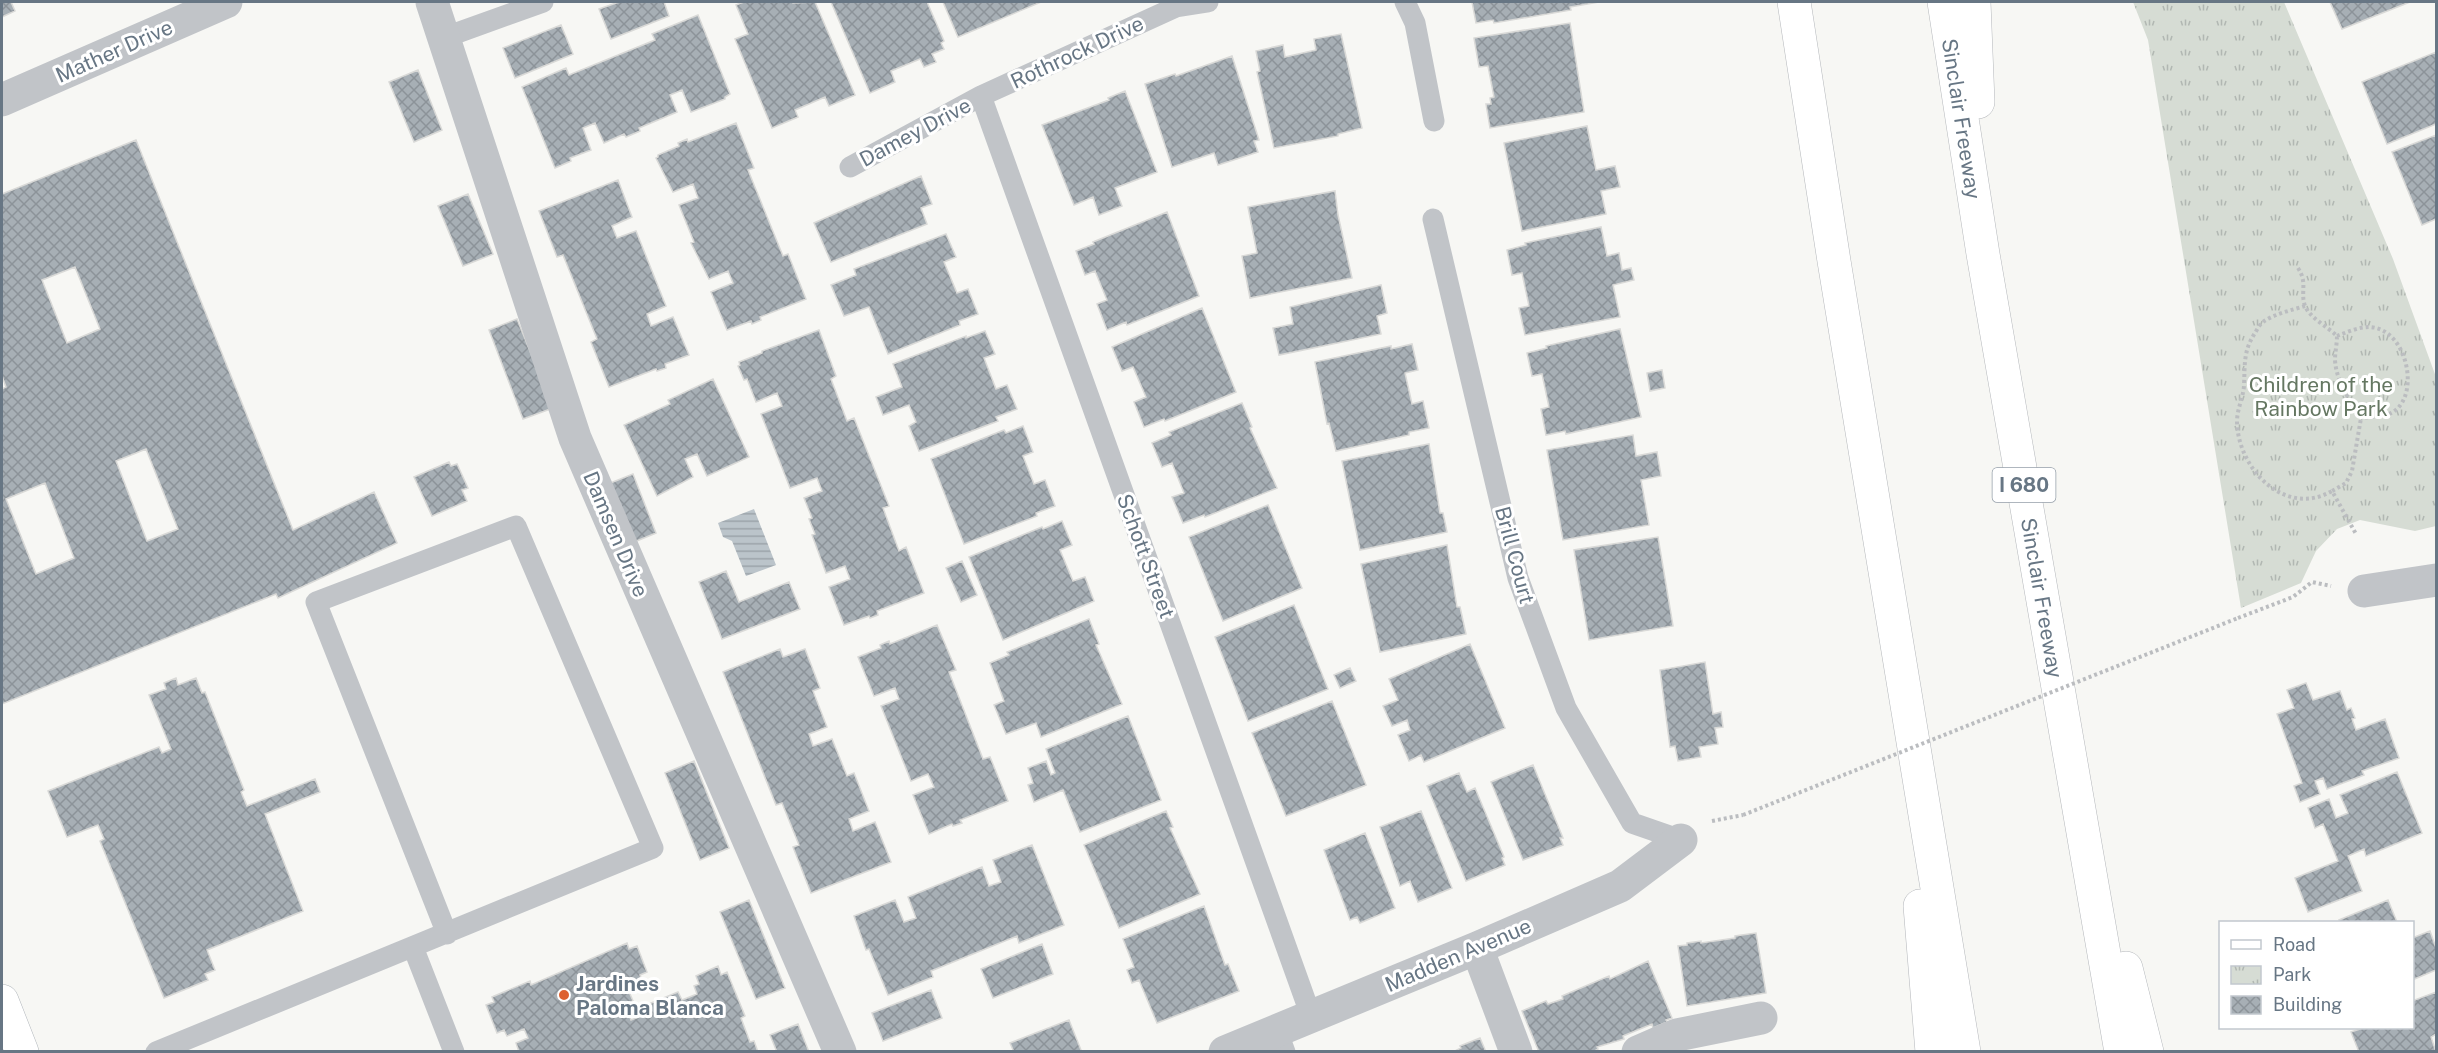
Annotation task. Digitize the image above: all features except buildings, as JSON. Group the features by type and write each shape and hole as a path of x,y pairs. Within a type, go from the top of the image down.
{"main road":[{"path":"1772,2 1834,261"},
{"path":"1794,2 1834,261 1964,1052"},
{"name":"Sinclair Freeway","path":"1944,2 1983,254 2121,1052"},
{"path":"1974,2 1983,254"},
{"path":"1901,668 1932,1052"},
{"path":"2064,716 2147,1052"},
{"path":"2,1001 22,1052"}],"street":[{"name":"Mather Drive","path":"2,100 226,2"},
{"name":"Damsen Drive","path":"432,2 575,438 840,1052"},
{"path":"2364,591 2436,580"},
{"name":"Madden Avenue","path":"1225,1052 1281,1040 1311,1016 1620,886 1681,840"},
{"path":"1477,948 1516,1052"},
{"path":"1638,1052 1677,1035 1761,1018"}],"lane":[{"path":"443,38 543,2"},
{"name":"Rothrock Drive","path":"981,96 1176,7 1208,2"},
{"path":"1405,2 1415,23 1434,121"},
{"name":"Damey Drive","path":"850,167 981,96"},
{"name":"Schott Street","path":"981,96 1311,1016"},
{"name":"Brill Court","path":"1433,219 1518,578 1566,708 1632,823 1681,840"},
{"path":"156,1052 447,934 653,848 516,526 316,602 447,934"},
{"path":"413,947 454,1052"}],"path":[{"path":"2298,268 2304,277 2305,306 2337,336"},
{"path":"2305,306 2262,323 2247,345 2244,360 2244,393 2237,422 2240,437 2246,455 2262,482 2275,492 2306,499 2321,497 2346,483 2352,471 2361,418 2344,392 2335,362 2337,336"},
{"path":"2337,336 2371,327 2386,333 2400,346 2406,360 2408,375 2406,390 2400,404 2391,413 2361,418"},
{"path":"2332,491 2356,534"},
{"path":"1743,815 2293,597 2312,582 2364,591"}],"green space":[{"name":"Children of the Rainbow Park","path":"2133,2 2284,2 2393,259 2436,377 2436,526 2415,531 2360,520 2337,529 2316,551 2301,583 2241,608 2148,40"}],"shaded area":[{"path":"754,509 776,565 746,576 732,541 723,537 718,523"}],"place":[{"name":"Jardines Paloma Blanca","path":"564,995"}]}
